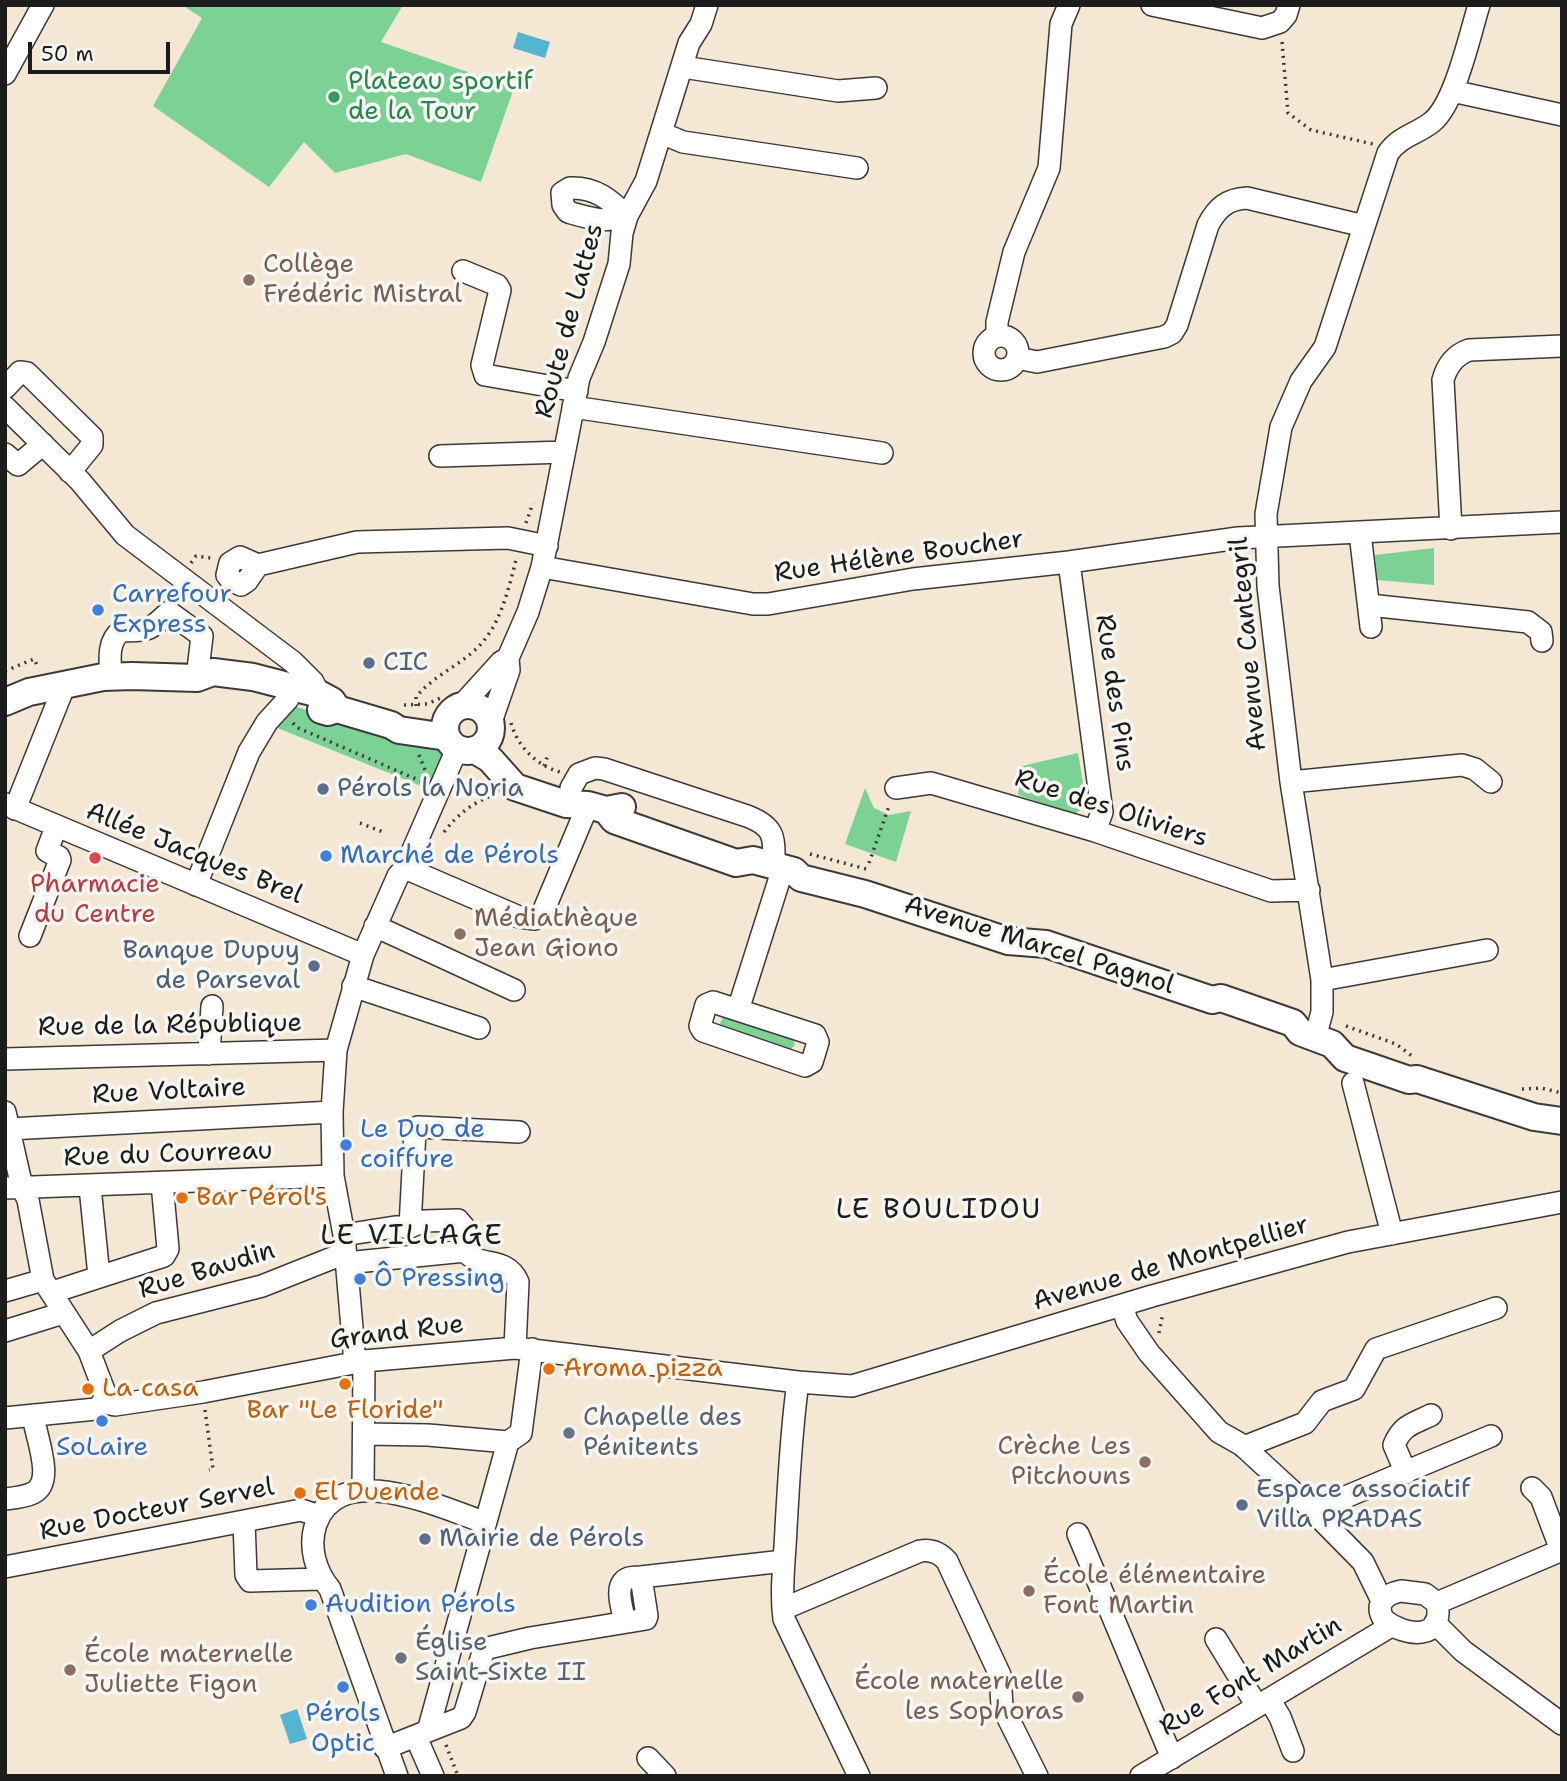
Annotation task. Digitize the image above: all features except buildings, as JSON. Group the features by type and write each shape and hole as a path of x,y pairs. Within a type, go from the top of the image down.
{"main road":[{"path":"5,702 29,692 111,677 197,678 213,673 253,677 408,725 458,732 486,743 491,726 483,709 469,704 458,732"},
{"path":"197,678 209,685 328,712 328,701"},
{"name":"Avenue Marcel Pagnol","path":"491,726 523,771 588,801 614,820 736,863 806,867 836,872 865,894 1008,941 1046,944 1212,1000 1221,998 1274,1015 1293,1023 1345,1058 1535,1117 1562,1121"},
{"name":"Avenue Marcel Pagnol","path":"458,732 490,759 515,787 566,804 588,801"}],"street":[{"path":"5,74 43,5"},
{"name":"Route de Lattes","path":"508,658 528,612 545,556 579,378 594,342 619,264 622,233 627,216 642,192 689,43 701,24 707,5"},
{"path":"997,336 997,322 1014,252 1049,169 1065,15 1083,5"},
{"path":"1152,5 1262,28 1285,14"},
{"path":"1391,148 1396,141 1433,121 1452,90 1479,5"},
{"path":"683,67 838,91 876,88"},
{"path":"1452,90 1562,115"},
{"path":"661,133 683,142 856,168"},
{"name":"Avenue Cantegril","path":"1316,1038 1322,1012 1322,980 1291,782 1268,586 1265,537 1268,495 1281,428 1301,381 1325,347 1391,148"},
{"path":"1017,358 1037,362 1164,337 1172,332 1177,325 1214,212 1224,203 1236,198 1247,198 1364,226"},
{"path":"463,271 497,285 500,290 482,365 485,375 575,399 882,453"},
{"path":"997,336 1011,339 1016,344 1017,358 1013,365 1006,369 986,373 985,346 997,336"},
{"path":"1451,529 1443,380 1452,361 1461,353 1469,351 1562,346"},
{"path":"5,388 20,372 27,373 92,437 92,445 70,472"},
{"path":"7,412 70,472 125,535 293,662 328,701"},
{"path":"5,454 18,465 43,444"},
{"path":"440,456 564,452"},
{"name":"Rue Hélène Boucher","path":"258,565 357,542 508,538 521,541 545,556 753,604 768,604 913,579 1069,562 1238,538 1562,522"},
{"path":"1360,533 1371,627"},
{"name":"Rue des Pins","path":"1069,562 1102,812 1096,831"},
{"path":"1369,605 1528,622 1541,632 1542,641"},
{"path":"111,677 111,642 114,636 121,631 141,632 151,628 169,612 202,636 197,678"},
{"path":"363,1490 364,1434 360,1362 333,1176 332,1112 336,1050 363,955 439,791 458,732 501,662 508,658 509,670 491,726"},
{"path":"10,806 65,684"},
{"path":"196,885 249,752 267,722 284,704"},
{"path":"1291,782 1462,765 1475,769 1491,782"},
{"path":"405,868 519,917 535,919 543,912 588,801 579,774 595,768 747,816 770,829 776,866 737,1010"},
{"name":"Rue des Oliviers","path":"896,788 931,783 1096,831 1271,891 1308,890"},
{"name":"Allée Jacques Brel","path":"10,806 363,955"},
{"path":"30,936 60,860 47,851 56,827"},
{"path":"375,926 514,990"},
{"path":"1322,980 1487,950"},
{"path":"353,986 479,1028"},
{"path":"713,1002 737,1010 815,1035 818,1042 811,1062 805,1066 704,1031 700,1026 706,1005 713,1002"},
{"path":"209,1054 212,1006"},
{"name":"Rue de la République","path":"5,1059 336,1050"},
{"path":"1353,1083 1392,1234"},
{"name":"Rue Voltaire","path":"7,1120 332,1112"},
{"path":"7,1120 14,1188"},
{"path":"410,1227 415,1131 418,1127 519,1132"},
{"path":"5,1169 14,1188 28,1200 48,1286 89,1351 105,1393 103,1403"},
{"name":"Rue du Courreau","path":"14,1188 333,1176"},
{"path":"5,1291 99,1276 164,1256 168,1249 162,1183"},
{"path":"90,1187 99,1276"},
{"name":"Avenue de Montpellier","path":"798,1382 852,1386 1122,1305 1348,1242 1562,1202"},
{"path":"345,1250 395,1227 410,1227 424,1221 458,1220 464,1227 465,1251 471,1257 505,1266 518,1282 523,1348 521,1433 508,1442 428,1732 433,1776"},
{"path":"345,1250 465,1251"},
{"name":"Rue Baudin","path":"89,1351 156,1313 262,1286 345,1250"},
{"path":"1122,1305 1128,1321 1149,1353 1220,1432 1244,1447 1363,1562 1382,1601 1381,1616 1391,1626 1430,1620 1561,1550 1541,1497 1532,1488"},
{"path":"1244,1447 1304,1423 1322,1401 1354,1389 1376,1349 1496,1308"},
{"path":"5,1331 63,1313"},
{"name":"Grand Rue","path":"5,1418 96,1409 103,1403 115,1405 203,1392 360,1362 523,1348 798,1382"},
{"path":"798,1382 793,1421 783,1609 788,1629 859,1776"},
{"path":"5,1499 33,1493 43,1482 45,1471 33,1415"},
{"path":"1406,1473 1394,1445 1398,1435 1403,1428 1431,1415"},
{"path":"364,1434 428,1435 508,1442"},
{"path":"1312,1511 1491,1436"},
{"path":"397,1776 326,1584 313,1531 327,1503 348,1492 363,1490 402,1495 484,1522"},
{"name":"Rue Docteur Servel","path":"5,1567 301,1510 319,1516"},
{"path":"244,1522 246,1575 250,1581 326,1584"},
{"path":"1078,1534 1172,1758"},
{"path":"783,1609 920,1551 929,1550 939,1554 947,1562 1000,1675 1002,1706 1037,1776"},
{"path":"385,1748 461,1718 484,1648 530,1637 646,1619 641,1577 784,1561"},
{"path":"1382,1601 1391,1593 1401,1591 1425,1594 1433,1644 1463,1651 1562,1724"},
{"name":"Rue Font Martin","path":"1142,1776 1391,1626"},
{"path":"1216,1639 1263,1702 1279,1717 1293,1751"},
{"path":"648,1758 666,1776"}],"path":[{"path":"1285,14 1288,113 1311,130 1391,148"},
{"path":"284,704 296,727 428,784 425,765 408,725 416,696 432,680 475,649 489,634 507,596 534,500 540,501"},
{"path":"5,670 34,659 40,671"},
{"path":"542,774 548,755"},
{"path":"869,863 896,788"},
{"path":"443,834 456,817 473,803 500,791"},
{"path":"360,823 383,832"},
{"path":"203,1392 214,1469 208,1470"},
{"path":"428,1732 458,1776"}],"green space":[{"name":"Plateau sportif de la Tour","path":"182,5 403,5 381,42 514,88 481,182 406,154 335,173 304,142 269,187 153,106 202,18"},
{"path":"1434,548 1434,585 1377,580 1375,555"},
{"path":"293,706 443,748 442,760 431,790 270,725"},
{"path":"1078,753 1087,806 1074,814 1018,795 1022,766"},
{"path":"865,788 874,808 889,815 911,811 896,862 845,844"},
{"path":"725,1015 792,1035 795,1045 787,1053 721,1030 720,1023"}],"water":[{"path":"518,32 550,42 545,58 513,48"},
{"path":"297,1709 307,1739 290,1744 280,1715"}],"place":[{"name":"Plateau sportif de la Tour","path":"334,97"},
{"name":"Collège Frédéric Mistral","path":"249,280"},
{"name":"Carrefour Express","path":"98,610"},
{"name":"CIC","path":"369,663"},
{"name":"Pérols la Noria","path":"323,789"},
{"name":"Marché de Pérols","path":"326,856"},
{"name":"Pharmacie du Centre","path":"95,858"},
{"name":"Médiathèque Jean Giono","path":"460,934"},
{"name":"Banque Dupuy de Parseval","path":"314,966"},
{"name":"Le Duo de coiffure","path":"346,1145"},
{"name":"Bar Pérol's","path":"182,1198"},
{"name":"Ô Pressing","path":"360,1279"},
{"name":"Aroma pizza","path":"549,1369"},
{"name":"Bar \"Le Floride\"","path":"345,1384"},
{"name":"La casa","path":"88,1389"},
{"name":"SoLaire","path":"102,1421"},
{"name":"Chapelle des Pénitents","path":"569,1433"},
{"name":"Crèche Les Pitchouns","path":"1145,1462"},
{"name":"El Duende","path":"300,1493"},
{"name":"Espace associatif Villa PRADAS","path":"1242,1505"},
{"name":"Mairie de Pérols","path":"425,1539"},
{"name":"École élémentaire Font Martin","path":"1029,1591"},
{"name":"Audition Pérols","path":"311,1605"},
{"name":"Église Saint-Sixte II","path":"401,1658"},
{"name":"École maternelle Juliette Figon","path":"70,1670"},
{"name":"Pérols Optic","path":"343,1687"},
{"name":"École maternelle les Sophoras","path":"1078,1697"}],"district":[{"name":"LE BOULIDOU","path":"939,1211"},
{"name":"LE VILLAGE","path":"412,1237"}]}
